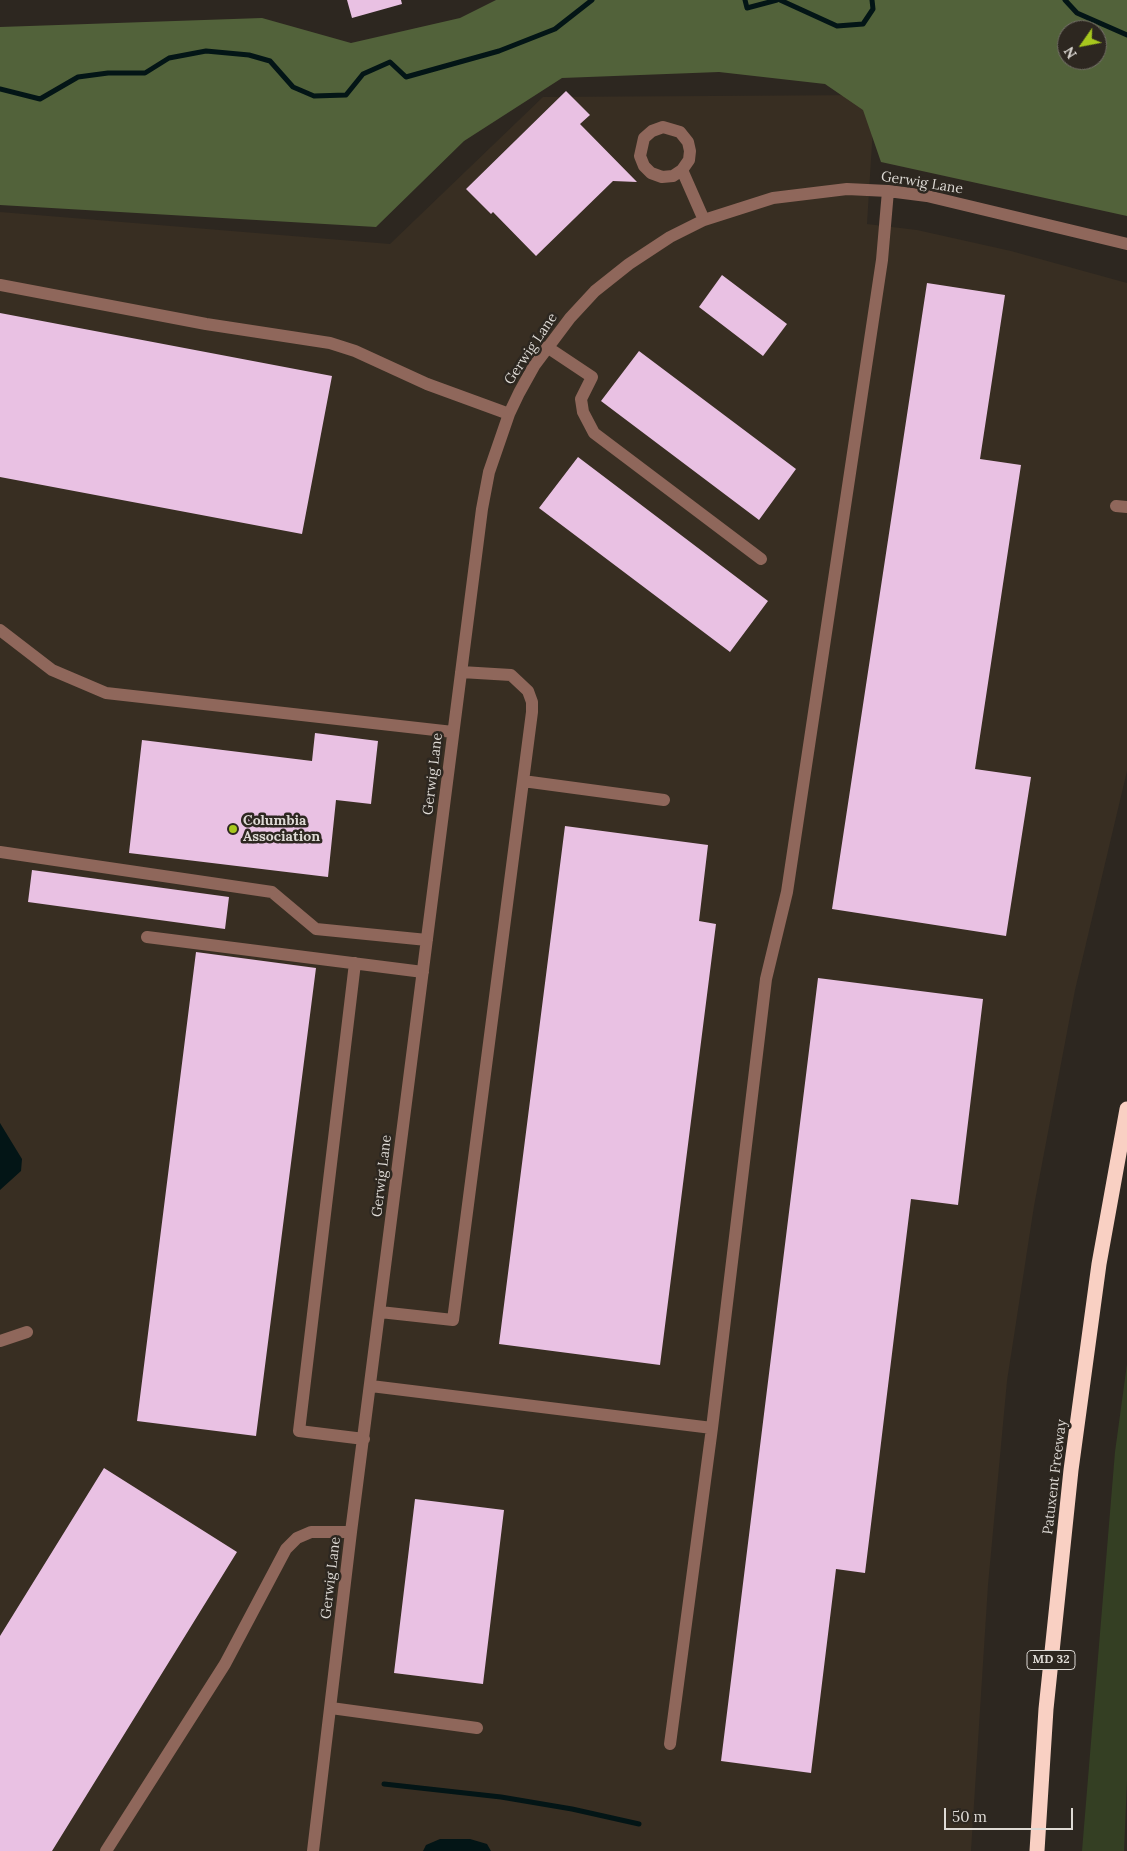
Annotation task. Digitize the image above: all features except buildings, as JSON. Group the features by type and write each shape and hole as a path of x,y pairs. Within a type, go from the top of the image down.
{"highway":[{"name":"Patuxent Freeway","path":"1037,1851 1046,1709 1071,1470 1099,1264 1127,1109"}],"street":[{"path":"682,170 704,220"},
{"name":"Gerwig Lane","path":"313,1851 351,1532 482,509 489,472 509,414 534,366 547,347 595,291 629,264 670,237 704,220 749,204 808,192 847,189 888,191 927,196 1127,244"},
{"path":"670,1744 712,1428 766,979 787,892 882,260 888,191"},
{"path":"0,285 206,324 330,342 355,351 426,384 509,414"},
{"path":"547,347 592,377 581,399 583,412 594,433 761,559"},
{"path":"0,630 52,670 106,693 453,732"},
{"path":"380,1312 453,1320 532,712 532,702 528,691 511,676 461,672"},
{"path":"523,781 664,800"},
{"path":"0,852 272,892 316,929 427,940"},
{"path":"147,938 423,972"},
{"path":"355,964 299,1431 364,1439"},
{"path":"0,1341 27,1332"},
{"path":"371,1386 712,1428"},
{"path":"106,1851 225,1664 286,1549 297,1538 311,1532 351,1532"},
{"path":"331,1708 477,1728"}],"shaded area":[{"path":"875,95 867,224 917,230 1011,251 1127,283 1127,771 1075,990 1034,1206 1007,1381 988,1585 971,1851 0,1851 0,212 390,244 543,97"},
{"path":"0,1123 22,1159 21,1171 0,1190"},
{"path":"440,1839 470,1839 487,1844 491,1851 423,1851 426,1845"}],"green space":[{"path":"496,0 1127,0 1127,216 881,162 863,110 825,84 719,72 562,78 464,141 376,227 0,205 0,27 262,18 351,43 460,18"},
{"path":"1127,1364 1127,1781 1124,1851 1082,1851 1115,1452"}],"waterway":[{"path":"0,89 40,99 78,77 108,73 145,73 169,58 206,51 249,55 270,61 293,87 314,96 346,95 363,74 390,62 406,77 499,51 555,29 592,0"},
{"path":"745,0 747,8 777,0"},
{"path":"780,0 837,26 863,24 873,9 872,0"},
{"path":"1065,0 1077,13 1127,35"},
{"path":"384,1784 501,1797 572,1809 639,1824"}],"place":[{"name":"Columbia Association","path":"233,829"}]}
